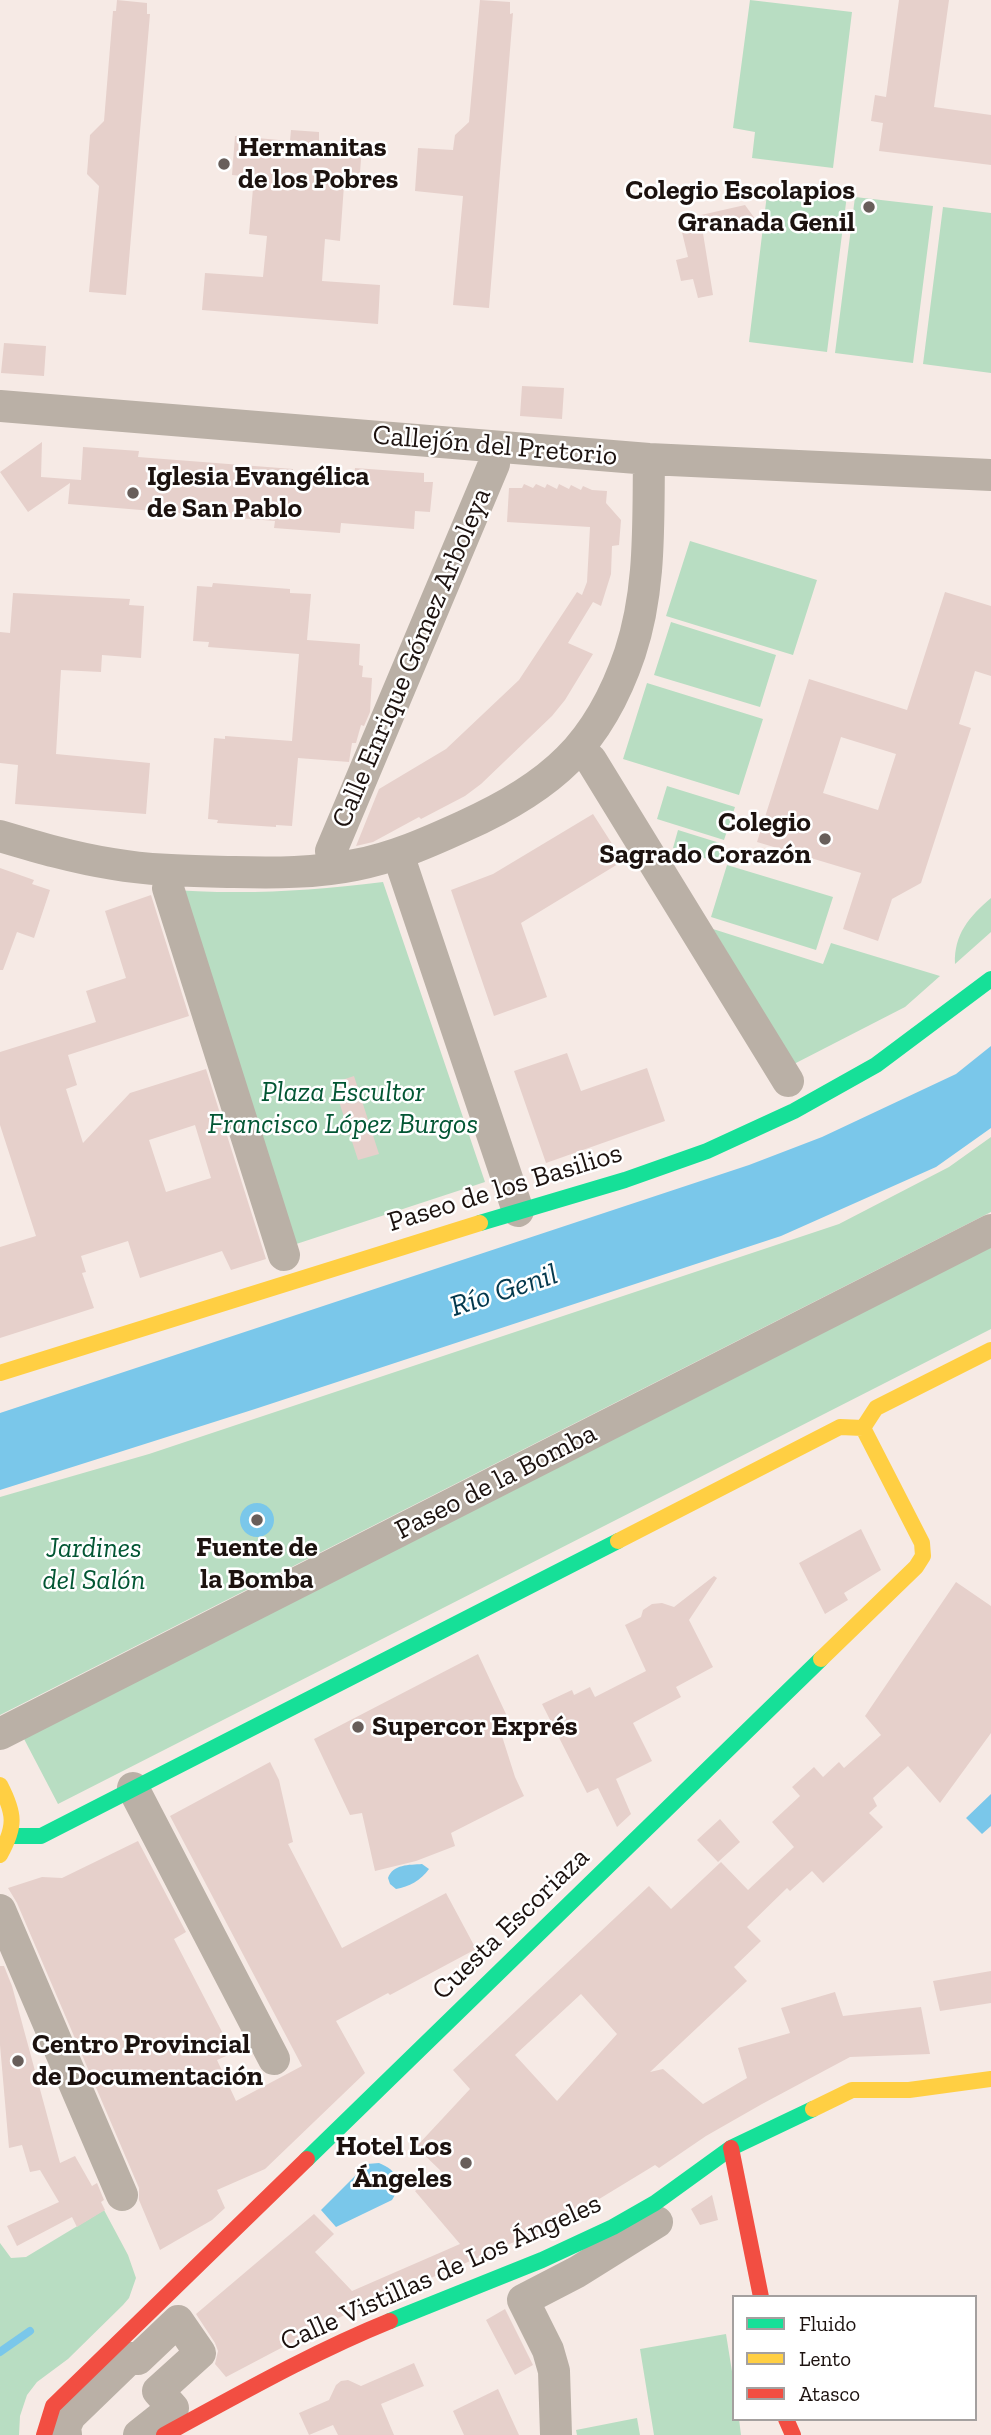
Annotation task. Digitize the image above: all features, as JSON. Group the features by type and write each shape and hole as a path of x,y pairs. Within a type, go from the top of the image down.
{"main road":[{"name":"Paseo de los Basilios","path":"0,1373 625,1180 707,1151 794,1111 876,1065 991,979"},
{"path":"12,1836 41,1836 840,1427 863,1428 876,1408 991,1350"},
{"name":"Cuesta Escoriaza","path":"44,2435 53,2406 916,1567 923,1556 922,1542 863,1428"},
{"path":"0,1785 13,1816 12,1836 0,1856"},
{"name":"Calle Vistillas de Los Ángeles","path":"164,2435 348,2338 542,2260 613,2227 656,2203 731,2148 852,2090 909,2090 991,2078"},
{"path":"731,2148 761,2295"}],"street":[{"name":"Callejón del Pretorio","path":"0,406 649,459 991,475"},
{"path":"0,836 67,855 114,864 206,872 279,873 323,870 398,854 499,810 537,788 562,768 583,745 611,697 630,653 647,568 649,459"},
{"name":"Calle Enrique Gómez Arboleya","path":"331,851 494,464"},
{"path":"591,760 788,1081"},
{"path":"398,854 518,1211"},
{"path":"168,888 284,1255"},
{"name":"Paseo de la Bomba","path":"0,1734 991,1230"},
{"path":"133,1788 274,2059"},
{"path":"0,1910 122,2196"},
{"path":"556,2435 554,2371 548,2350 523,2300 577,2272 664,2217 656,2203"},
{"path":"66,2435 65,2427 70,2416 130,2358 138,2359 178,2321 200,2353 158,2391 173,2408 139,2435"}],"green space":[{"path":"750,0 852,12 833,168 752,158 755,132 733,128"},
{"path":"768,186 847,195 827,352 749,342"},
{"path":"855,197 933,206 913,363 835,353"},
{"path":"943,207 991,213 991,373 923,364"},
{"path":"690,541 817,580 793,655 666,616"},
{"path":"671,622 776,655 760,707 654,675"},
{"path":"647,683 763,719 739,795 623,759"},
{"path":"667,786 735,807 724,840 657,819"},
{"path":"678,830 723,844 717,862 673,848"},
{"path":"727,865 833,897 816,950 711,917"},
{"name":"Plaza Escultor Francisco López Burgos","path":"383,882 485,1182 275,1251 157,889 270,892"},
{"path":"991,898 991,932 955,964 957,944 964,927"},
{"path":"713,929 823,964 831,943 940,976 905,1007 794,1064"},
{"name":"Jardines del Salón","path":"991,1137 991,1212 0,1715 0,1497 149,1454 839,1224 949,1167"},
{"path":"991,1245 991,1329 58,1804 23,1737"},
{"path":"104,2210 128,2255 136,2278 129,2298 68,2359 37,2382 27,2395 20,2416 19,2435 0,2435 0,2243 11,2258 26,2257"},
{"path":"726,2334 732,2372 732,2421 739,2421 741,2435 654,2435 640,2349"},
{"path":"637,2418 640,2435 577,2435 576,2430"}],"water":[{"name":"Río Genil","path":"991,1046 991,1128 936,1167 781,1236 0,1490 0,1413 749,1165 822,1137 956,1074"},
{"name":"Fuente de la Bomba","path":"257,1503 269,1508 274,1520 269,1532 257,1537 245,1532 240,1520 245,1508"},
{"path":"991,1794 991,1826 982,1834 966,1818"},
{"path":"422,1864 429,1869 406,1887 396,1889 390,1884 388,1878 394,1870 402,1866"},
{"path":"379,2163 390,2169 397,2178 398,2188 392,2200 336,2227 321,2210 367,2164"}],"building":[{"path":"117,0 147,3 147,14 150,14 126,295 89,292 99,186 87,174 90,135 104,121 113,11 116,11"},
{"path":"480,0 510,2 510,14 513,13 489,308 453,305 463,196 415,191 418,148 453,150 455,135 469,122"},
{"path":"899,0 949,0 934,107 991,115 991,165 879,151 883,123 871,121 875,95 886,97"},
{"path":"291,130 319,132 319,143 362,146 359,186 344,185 340,241 325,239 322,281 380,285 378,324 202,310 205,273 263,277 267,236 249,234 254,177 232,175 235,136 290,141"},
{"path":"745,205 764,231 701,221 713,295 698,298 693,279 681,281 676,260 688,257 679,220"},
{"path":"4,343 46,346 44,376 1,373"},
{"path":"522,386 564,388 562,419 520,416"},
{"path":"42,442 41,477 81,480 83,447 139,451 138,457 293,469 293,473 354,477 355,468 424,473 424,482 433,482 430,512 415,511 414,529 341,523 340,533 274,528 275,521 68,504 70,483 28,512 0,472"},
{"path":"524,484 533,488 536,484 545,488 547,484 557,489 559,484 569,489 571,485 581,490 583,486 607,491 606,503 621,520 619,545 612,546 611,574 601,606 593,602 568,643 593,654 552,716 481,784 465,796 421,819 419,817 373,842 356,846 379,789 446,749 519,680 577,592 582,595 587,582 590,527 507,522 509,488 522,488"},
{"path":"213,583 290,589 290,593 311,594 307,640 360,644 359,665 363,666 362,677 372,678 370,712 364,726 361,725 356,743 352,743 349,762 298,758 292,826 217,823 218,820 208,819 214,738 225,739 225,736 292,741 299,654 208,647 209,642 193,641 197,586 212,587"},
{"path":"945,592 991,606 991,676 975,671 959,724 971,728 921,883 892,899 878,941 843,929 861,873 757,842 809,679 907,710","holes":["841,737 896,754 878,810 823,793"]},
{"path":"13,593 130,599 129,605 144,606 141,658 102,655 101,672 61,670 56,754 150,763 146,814 15,804 18,765 0,763 0,632 10,633"},
{"path":"593,814 623,861 521,923 547,997 494,1016 451,890 493,874"},
{"path":"0,868 34,880 32,884 50,890 34,938 17,932 3,970 0,970"},
{"path":"151,895 189,1016 68,1055 77,1085 66,1089 83,1143 130,1093 206,1069 266,1259 231,1270 222,1251 140,1278 128,1241 81,1256 86,1272 82,1273 94,1308 0,1338 0,1247 36,1236 0,1125 0,1052 96,1022 86,991 126,978 105,911","holes":["195,1125 211,1178 166,1192 149,1140"]},
{"path":"567,1053 581,1091 647,1068 665,1121 546,1163 514,1071"},
{"path":"354,1076 379,1154 358,1160 333,1083"},
{"path":"861,1529 881,1570 844,1593 848,1600 825,1614 799,1563"},
{"path":"714,1576 717,1578 689,1620 713,1667 676,1687 681,1697 633,1723 652,1761 616,1779 631,1814 617,1827 598,1788 587,1793 542,1704 572,1690 574,1695 590,1687 595,1697 646,1671 625,1625 641,1617 643,1610 652,1604 662,1603 674,1607"},
{"path":"956,1582 991,1606 991,1733 940,1803 908,1766 873,1798 877,1806 869,1813 883,1827 823,1883 812,1871 790,1891 787,1888 747,1927 761,1941 734,1967 747,1981 650,2072 663,2069 703,2104 747,2078 738,2048 790,2033 781,2008 835,1992 843,2016 921,2007 930,2054 850,2057 706,2136 659,2168 655,2165 563,2221 338,2318 226,2377 215,2364 218,2351 215,2343 196,2314 314,2214 334,2234 315,2252 352,2291 460,2244 415,2191 442,2172 416,2147 470,2089 453,2070 649,1886 671,1909 721,1862 748,1890 794,1847 772,1822 800,1796 792,1787 814,1767 823,1777 839,1762 844,1768 881,1735 865,1716","holes":["581,1994 617,2034 557,2101 515,2055"]},
{"path":"478,1654 512,1727 501,1733 524,1796 451,1833 455,1846 416,1861 375,1871 362,1813 350,1815 314,1739"},
{"path":"270,1762 279,1780 293,1842 288,1844 342,1948 446,1893 476,1949 336,2021 365,2073 265,2169 217,2190 225,2208 212,2220 160,2250 139,2200 139,2188 17,1903 8,1888 42,1877 62,1878 138,1841 186,1932 174,1939 233,2053 217,2060 236,2101 302,2066 170,1816"},
{"path":"720,1819 740,1842 718,1862 697,1840"},
{"path":"0,1966 4,1966 12,1986 60,2163 75,2156 92,2186 97,2183 105,2210 77,2227 72,2217 17,2246 7,2226 59,2202 40,2170 30,2172 22,2145 9,2148 0,2045"},
{"path":"991,1971 991,2003 940,2011 933,1981"},
{"path":"712,2195 718,2220 700,2225 691,2209"},
{"path":"505,2309 533,2365 515,2375 486,2320"},
{"path":"414,2363 424,2386 381,2404 394,2435 338,2435 333,2425 309,2435 299,2413 329,2400 341,2381 348,2380 361,2386"},
{"path":"498,2389 519,2435 464,2435 453,2411"}],"waterway":[{"path":"0,2352 30,2331"}],"traffic: fast":[{"path":"480,1223 625,1180 707,1151 794,1111 876,1065 991,979"},
{"path":"12,1836 41,1836 618,1541"},
{"path":"307,2159 821,1659"},
{"path":"390,2321 542,2260 613,2227 655,2203 731,2148 813,2109"}],"traffic: slow":[{"path":"0,1373 480,1223"},
{"path":"618,1541 840,1427 863,1428 876,1408 991,1350"},
{"path":"821,1659 916,1567 923,1556 922,1543 863,1428"},
{"path":"0,1785 9,1804 12,1820 9,1836 0,1855"},
{"path":"813,2109 852,2090 909,2090 991,2079"}],"traffic: jam":[{"path":"731,2148 761,2295"},
{"path":"44,2435 53,2406 307,2159"},
{"path":"164,2435 303,2361 390,2321"},
{"path":"787,2421 793,2435"}],"place":[{"name":"Hermanitas de los Pobres","path":"224,164"},
{"name":"Colegio Escolapios Granada Genil","path":"869,207"},
{"name":"Iglesia Evangélica de San Pablo","path":"133,493"},
{"name":"Colegio Sagrado Corazón","path":"825,839"},
{"name":"Fuente de la Bomba","path":"257,1520"},
{"name":"Supercor Exprés","path":"358,1727"},
{"name":"Centro Provincial de Documentación","path":"18,2061"},
{"name":"Hotel Los Ángeles","path":"466,2163"}]}
